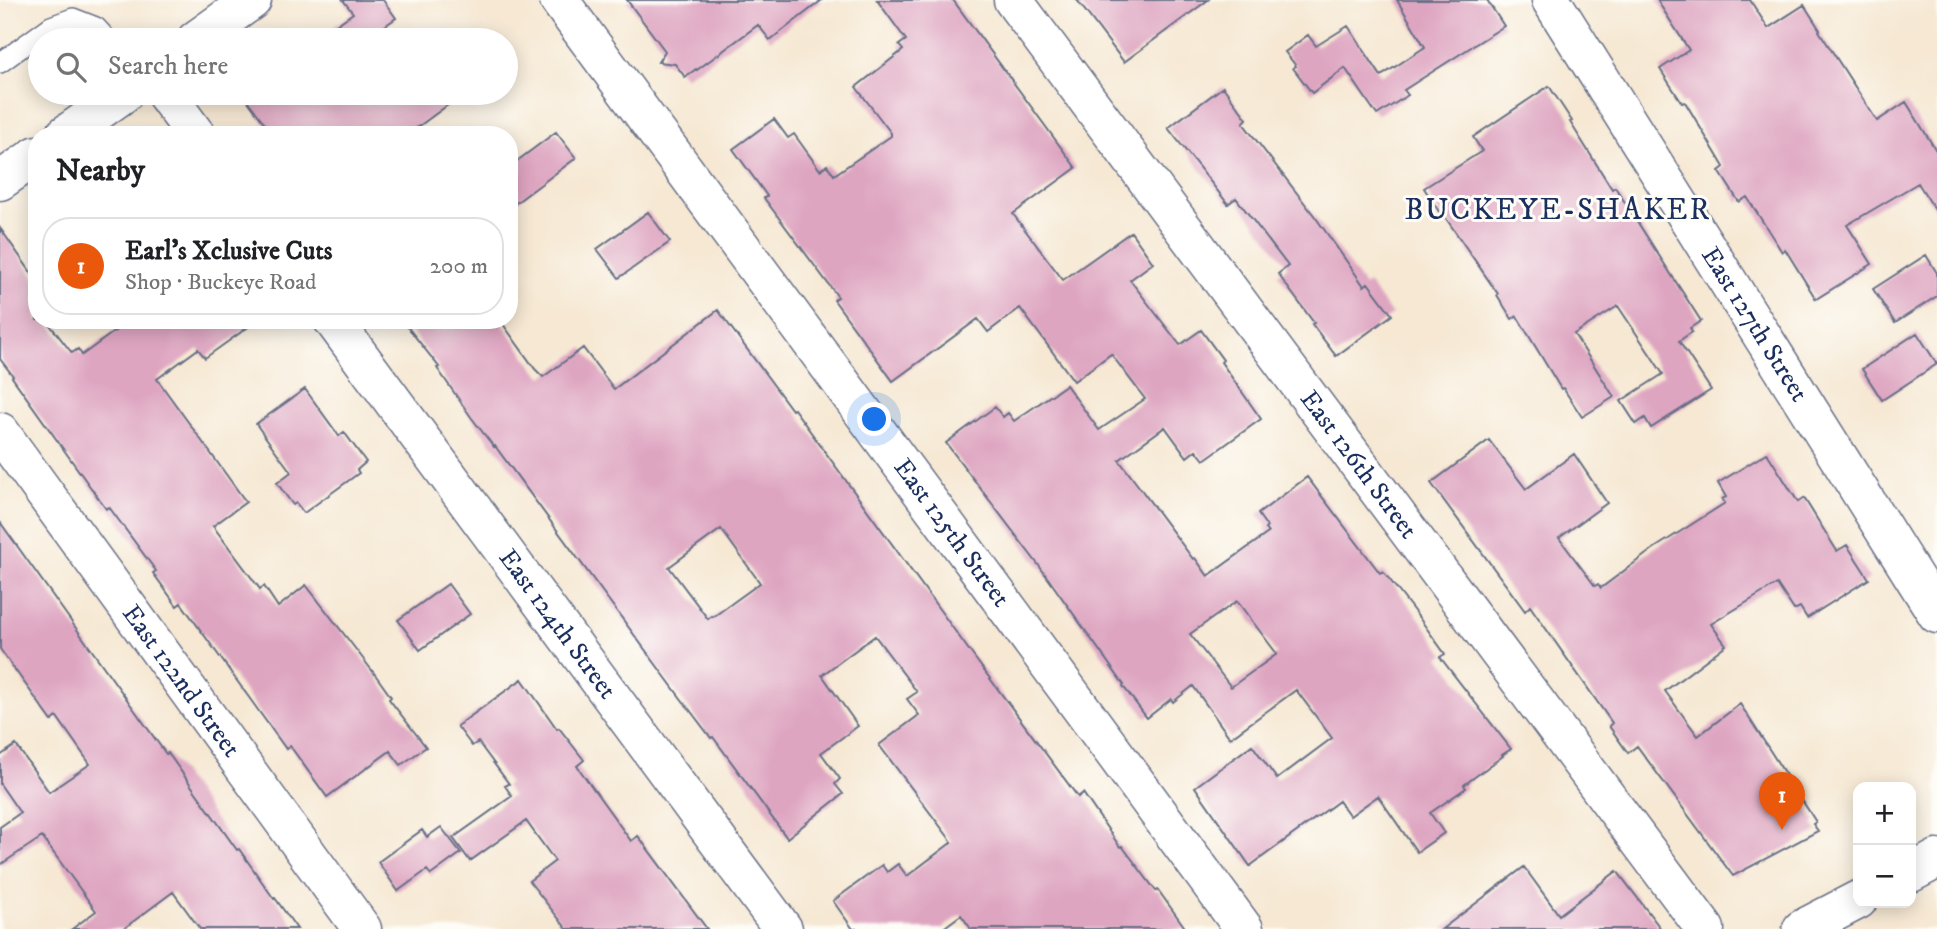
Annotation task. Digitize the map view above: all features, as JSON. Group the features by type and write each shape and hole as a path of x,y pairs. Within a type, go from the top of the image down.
{"street":[{"path":"213,28 252,0"},
{"name":"East 125th Street","path":"559,0 1244,929"},
{"name":"East 126th Street","path":"1013,0 1705,929"},
{"name":"East 127th Street","path":"1551,0 1937,614"},
{"path":"78,126 107,105"},
{"path":"174,105 189,126"},
{"path":"0,181 28,161"},
{"name":"East 124th Street","path":"340,329 783,929"},
{"name":"East 122nd Street","path":"0,432 362,929"},
{"path":"1916,870 1937,859"},
{"path":"1802,929 1853,903"}],"lane":[{"path":"48,28 73,18 97,28"},
{"path":"0,63 28,43"}],"building":[{"path":"343,0 383,0 396,18 382,28 332,28 353,13"},
{"path":"627,0 822,0 770,40 758,25 685,77 675,64 658,62 665,51"},
{"path":"877,0 953,0 1076,168 1013,214 1063,280 1131,232 1153,263 1130,280 1180,345 1201,330 1261,419 1204,460 1196,450 1187,457 1165,427 1119,460 1193,559 1195,558 1208,576 1268,533 1258,514 1307,477 1380,573 1383,571 1420,619 1445,654 1440,657 1511,749 1464,785 1466,788 1430,813 1444,833 1417,852 1378,796 1350,816 1339,801 1250,866 1195,787 1252,745 1277,779 1332,738 1296,690 1230,738 1193,686 1147,718 1040,567 946,443 995,407 1003,417 1008,413 1014,421 1066,385 1099,430 1145,399 1111,354 1074,381 1020,308 988,332 978,319 893,381 834,300 838,297 764,198 767,196 733,149 774,119 788,138 794,134 820,170 827,165 834,175 891,136 856,87 903,50 899,45 906,40","holes":["1237,601 1277,654 1231,687 1190,634"]},
{"path":"1077,0 1208,0 1124,62"},
{"path":"1397,0 1487,0 1504,26 1404,90 1408,95 1377,115 1345,68 1312,93 1293,68 1296,66 1285,52 1308,35 1316,46 1348,26 1381,76 1425,47"},
{"path":"1657,0 1750,0 1768,28 1804,5 1877,121 1906,102 1937,152 1937,213 1918,183 1847,225 1872,264 1816,299 1785,249 1782,252 1747,197 1739,202 1719,171 1724,167 1685,102 1682,103 1660,69 1689,50"},
{"path":"1549,86 1612,189 1615,187 1701,321 1690,328 1692,332 1679,341 1711,390 1651,428 1645,418 1636,424 1621,401 1663,374 1618,306 1574,334 1614,397 1582,417 1563,388 1561,389 1517,316 1512,319 1498,294 1424,188 1482,151 1473,137"},
{"path":"1223,87 1247,119 1243,123 1364,286 1368,283 1392,315 1336,356 1278,274 1288,266 1236,198 1228,204 1168,128"},
{"path":"251,105 448,105 419,126 266,126"},
{"path":"556,132 576,158 518,201 518,160"},
{"path":"648,212 670,242 619,278 597,249"},
{"path":"0,228 28,268 28,329 53,329 72,353 78,349 82,355 118,329 245,329 205,358 198,349 157,379 246,502 213,526 260,589 264,586 278,607 306,585 374,673 391,697 389,699 426,747 401,765 390,751 327,797 290,746 286,749 181,603 177,606 153,573 156,571 109,507 106,509 0,359"},
{"path":"1926,255 1937,273 1937,296 1895,323 1873,289"},
{"path":"718,310 792,410 794,409 1078,797 1083,793 1120,847 1122,846 1156,891 1158,890 1186,929 971,929 961,915 942,929 853,929 833,901 882,865 887,872 898,864 907,876 952,842 879,745 919,715 907,699 917,692 875,636 822,675 858,726 821,753 840,779 835,784 843,794 787,838 471,417 437,368 439,367 409,329 506,329 543,377 583,348 614,389","holes":["721,529 760,583 708,619 669,567"]},
{"path":"1917,333 1937,364 1882,400 1862,369"},
{"path":"305,389 339,436 344,432 366,462 357,470 359,473 304,513 296,503 293,505 277,483 291,472 256,424"},
{"path":"1489,440 1526,489 1574,454 1607,503 1559,538 1595,586 1598,584 1601,588 1653,549 1725,503 1722,499 1726,497 1718,483 1767,453 1798,502 1804,498 1837,551 1847,545 1869,579 1807,618 1800,607 1794,610 1777,584 1711,624 1726,645 1665,691 1698,736 1740,704 1816,822 1813,824 1818,831 1733,876 1637,746 1628,753 1609,726 1612,723 1530,606 1525,611 1431,483"},
{"path":"0,522 166,754 168,753 297,929 200,929 173,892 123,929 72,929 96,911 42,837 0,865 0,827 20,813 0,784 0,756 16,745 49,792 90,764 57,717 52,721 0,649"},
{"path":"448,584 470,614 420,650 398,620"},
{"path":"522,679 557,729 559,728 584,760 577,766 631,841 638,836 707,929 567,929 529,881 555,861 526,821 470,861 453,838 512,796 505,786 509,784 478,742 472,746 457,726"},
{"path":"441,827 461,853 431,875 427,870 398,891 378,862 422,830 427,837"},
{"path":"1524,867 1559,915 1617,871 1661,929 1442,929"}],"place":[{"name":"Earl's Xclusive Cuts","path":"1782,830"}],"district":[{"name":"BUCKEYE-SHAKER","path":"1558,210"}]}
